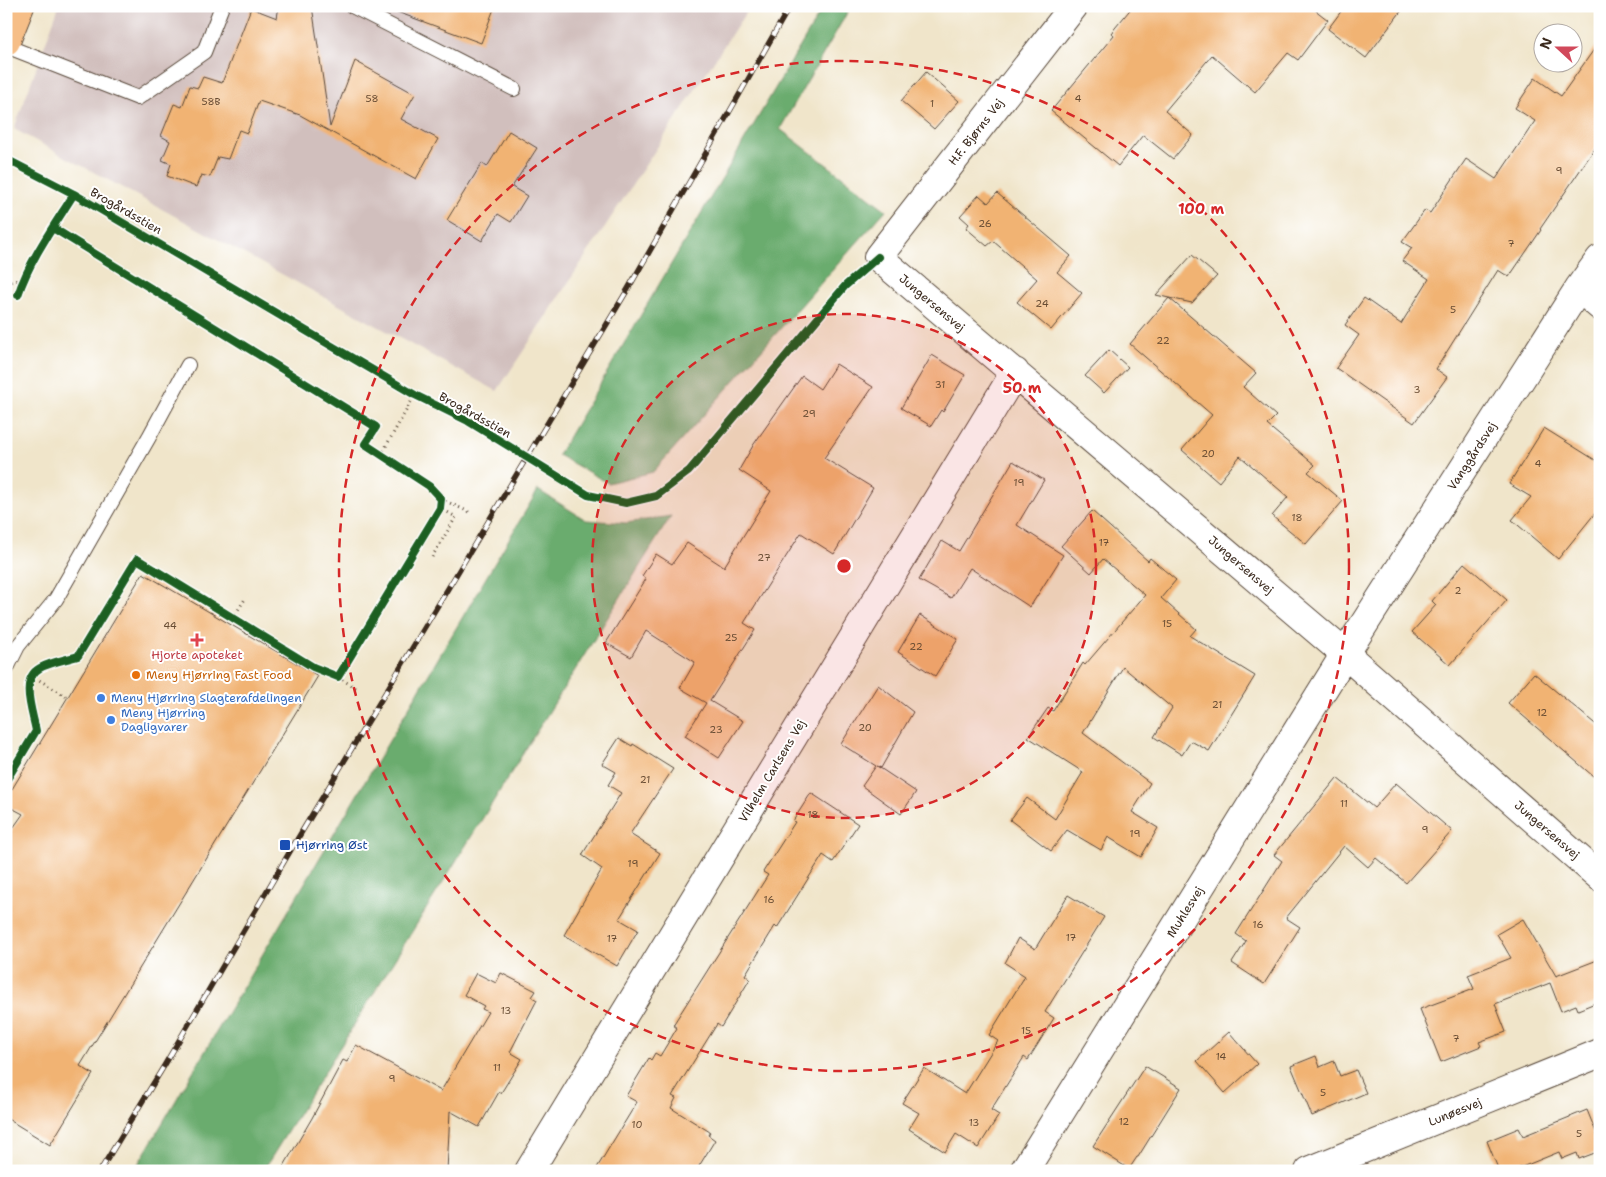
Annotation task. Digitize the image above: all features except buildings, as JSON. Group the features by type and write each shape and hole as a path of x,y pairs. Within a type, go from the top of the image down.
{"main road":[{"path":"6,41 14,10"}],"street":[{"name":"H.F. Bjørns Vej","path":"878,257 1074,6"},
{"name":"Jungersensvej","path":"878,257 1346,654 1600,877"},
{"name":"Vanggårdsvej","path":"1346,654 1579,288 1600,259"},
{"path":"1579,288 1600,306"},
{"name":"Vilhelm Carlsens Vej","path":"529,1171 1015,372"},
{"name":"Muhlesvej","path":"1024,1171 1346,654"},
{"name":"Lunøesvej","path":"1309,1171 1600,1053"}],"lane":[{"path":"6,46 138,98 204,52 222,6"},
{"path":"352,6 514,89"},
{"path":"6,670 10,645 56,599 188,365"}],"path":[{"path":"21,287 28,270"},
{"path":"6,292 11,282 24,278"},
{"path":"381,455 415,395"},
{"path":"373,449 389,460"},
{"path":"435,492 441,499 469,512"},
{"path":"435,517 440,508 441,499"},
{"path":"432,557 456,517 440,508"},
{"path":"221,612 245,599"},
{"path":"207,601 221,612 241,623"},
{"path":"28,686 31,675 38,668"},
{"path":"338,677 343,668"},
{"path":"329,673 356,688"},
{"path":"31,675 68,697"}],"shaded area":[{"path":"59,6 750,6 497,391 14,129"}],"green space":[{"path":"824,6 851,6 780,129 886,210 653,472 608,483 558,455"},
{"path":"538,490 586,520 626,523 671,516 263,1171 134,1171"}],"railway":[{"path":"100,1171 628,289 790,6"}],"cycle path":[{"name":"Brogårdsstien","path":"6,159 74,194 415,395 468,421 588,495 626,503 656,496 689,471 845,286 878,257"},
{"path":"18,295 36,256 74,194"},
{"path":"6,781 36,731 29,697 30,680 34,673 49,664 78,656 137,559 313,667 338,677 440,508 441,499 429,486 365,444 376,427 53,228"}],"place":[{"name":"Hjorte apoteket","path":"197,640"},
{"name":"Meny Hjørring Fast Food","path":"136,675"},
{"name":"Meny Hjørring Slagterafdelingen","path":"101,698"},
{"name":"Meny Hjørring Dagligvarer","path":"111,720"},
{"name":"Hjørring Øst","path":"285,845"}]}
